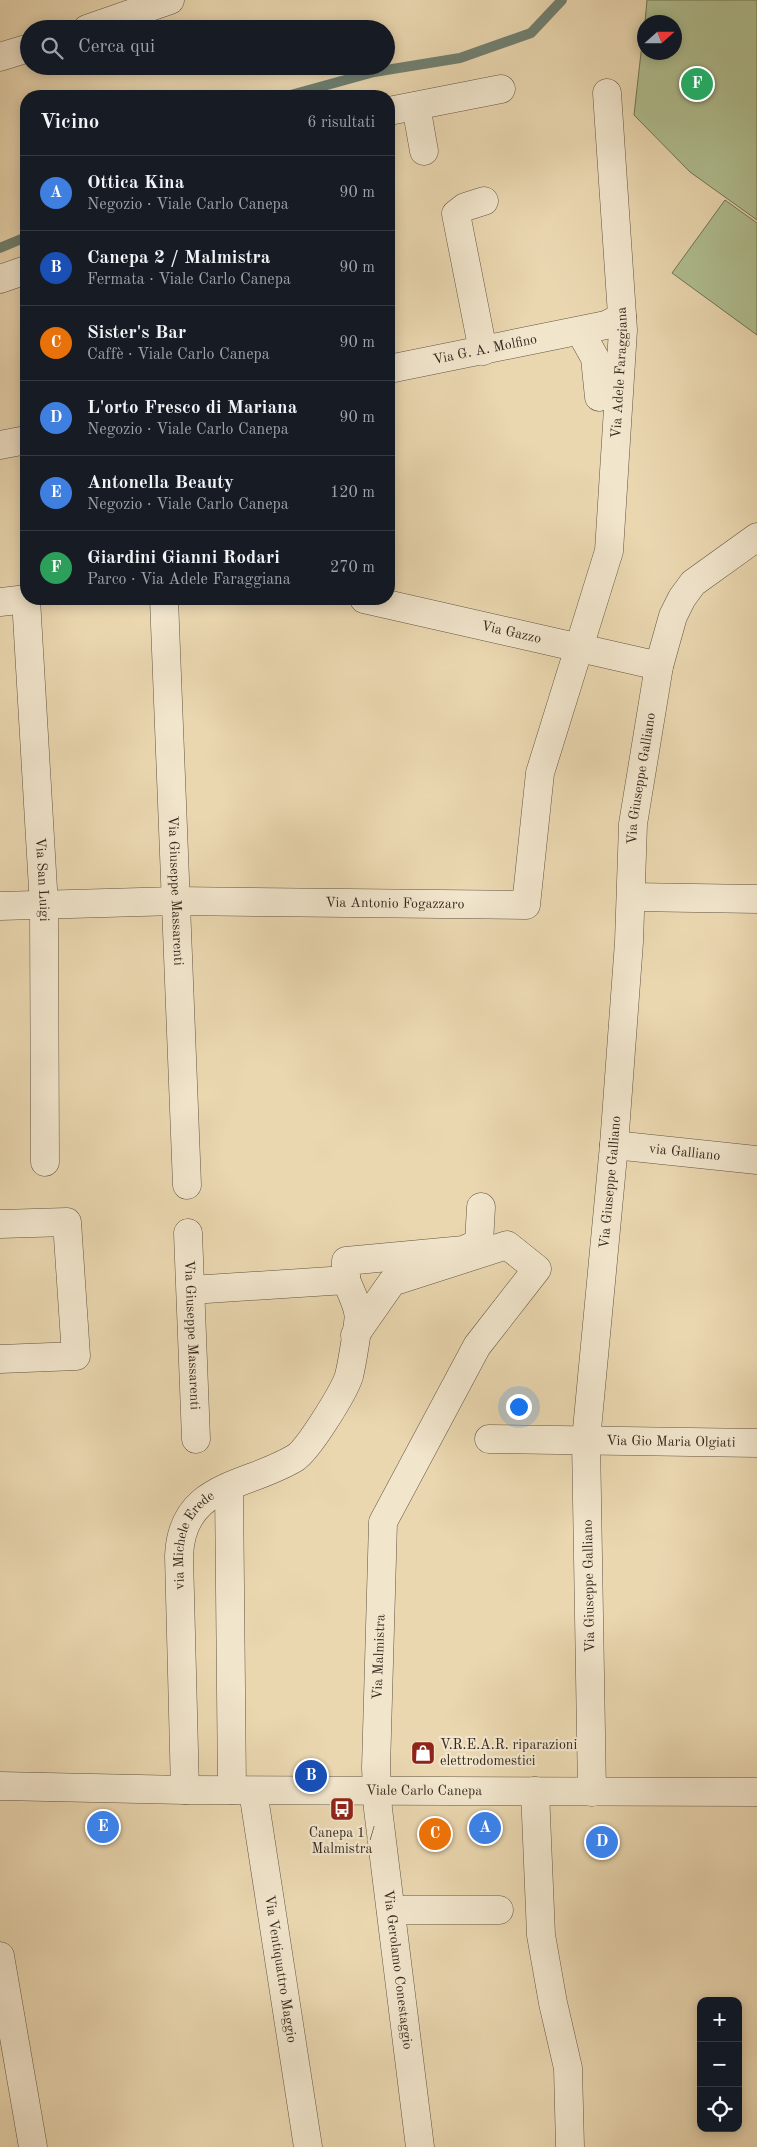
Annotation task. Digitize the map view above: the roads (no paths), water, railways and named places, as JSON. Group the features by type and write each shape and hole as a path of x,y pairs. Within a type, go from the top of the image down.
{"street":[{"path":"113,20 170,0"},
{"path":"0,57 20,51"},
{"path":"395,110 501,89"},
{"name":"Via Adele Faraggiana","path":"579,647 609,551 623,323 607,93"},
{"path":"416,106 424,150"},
{"path":"483,351 456,214 465,206 484,201"},
{"path":"0,279 20,272"},
{"name":"Via G. A. Molfino","path":"395,368 623,323"},
{"path":"580,330 595,358 599,397"},
{"path":"0,445 20,441"},
{"name":"Via Giuseppe Galliano","path":"592,1792 586,1440 614,1145 631,897 633,824 659,666 673,616 693,582 753,542"},
{"name":"Via San Luigi","path":"17,600 44,906 45,1162"},
{"name":"Via Giuseppe Massarenti","path":"164,605 187,1185"},
{"name":"Via Gazzo","path":"391,605 659,666"},
{"name":"Via Antonio Fogazzaro","path":"0,906 176,902 526,905 540,773 579,647"},
{"path":"631,897 757,899"},
{"name":"via Galliano","path":"614,1145 757,1160"},
{"path":"191,1290 346,1280 346,1261 464,1250 479,1243 481,1207"},
{"path":"0,1224 67,1222 76,1356 0,1360"},
{"name":"Via Giuseppe Massarenti","path":"188,1233 196,1439"},
{"name":"via Michele Erede","path":"355,1335 392,1282 507,1244 537,1270 477,1346 383,1522"},
{"name":"via Michele Erede","path":"186,1790 179,1570 180,1538 189,1515 206,1498 296,1457 316,1434 349,1376 359,1314 346,1280"},
{"name":"Via Gio Maria Olgiati","path":"489,1439 757,1444"},
{"name":"Via Ventiquattro Maggio","path":"229,1487 242,1790 308,2147"},
{"name":"Via Malmistra","path":"378,1791 376,1768 383,1522"},
{"name":"Viale Carlo Canepa","path":"0,1786 186,1790 757,1792"},
{"name":"Via Gerolamo Conestaggio","path":"378,1791 420,2147"},
{"path":"535,1791 541,1935 553,2003 568,2068 570,2147"},
{"path":"391,1910 499,1910"},
{"path":"0,1956 33,2147"}],"waterway":[{"path":"395,69 460,58 531,33 562,0"},
{"path":"309,90 363,75"},
{"path":"0,248 20,240"}],"place":[{"name":"Giardini Gianni Rodari","path":"697,84"},
{"name":"V.R.E.A.R. riparazioni elettrodomestici","path":"423,1753"},
{"name":"Canepa 2 / Malmistra","path":"311,1776"},
{"name":"Canepa 1 / Malmistra","path":"342,1809"},
{"name":"Antonella Beauty","path":"103,1827"},
{"name":"Ottica Kina","path":"485,1828"},
{"name":"Sister's Bar","path":"435,1834"},
{"name":"L'orto Fresco di Mariana","path":"602,1842"}]}
